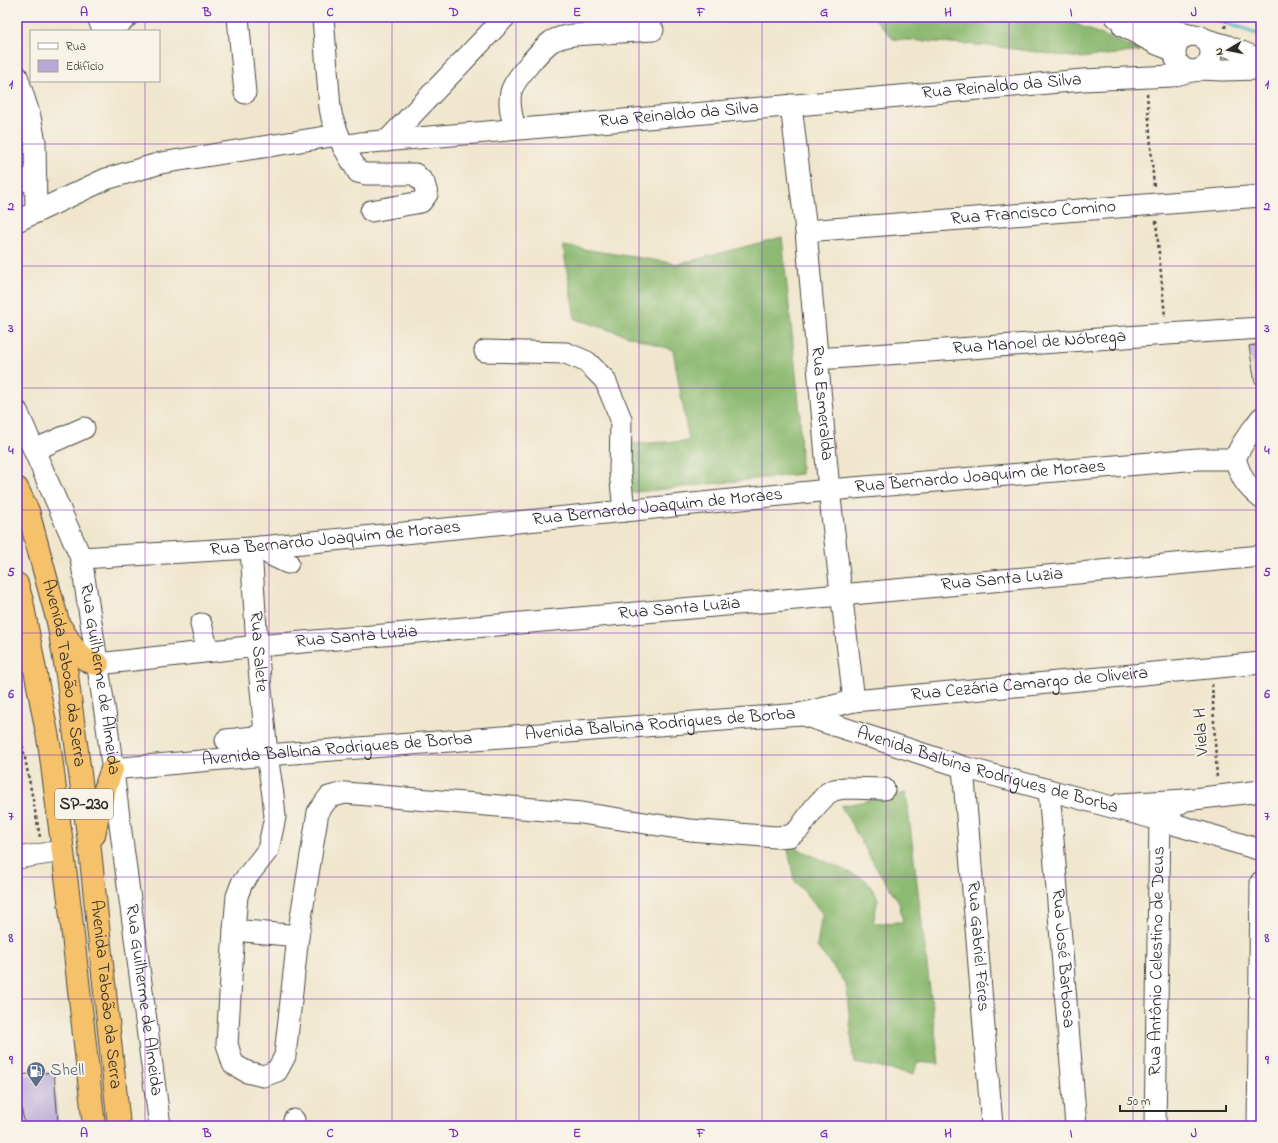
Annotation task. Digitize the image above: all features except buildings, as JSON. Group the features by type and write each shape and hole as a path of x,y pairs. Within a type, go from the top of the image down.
{"highway":[{"name":"Avenida Taboão da Serra","path":"17,488 28,511 58,622 73,717 90,850 119,1126"},
{"name":"Avenida Taboão da Serra","path":"17,584 22,601 50,749 53,852 76,960 94,1126"},
{"path":"58,622 82,658 90,663 98,664"},
{"path":"90,850 100,804 112,769"}],"street":[{"path":"98,17 101,25 107,28 113,27 127,17"},
{"path":"238,17 244,94"},
{"path":"323,17 332,118 340,140 358,172 366,174 416,174 424,182 427,194 421,202 371,211"},
{"path":"387,141 505,17"},
{"path":"1106,17 1175,53"},
{"path":"1116,17 1199,37 1261,60"},
{"path":"515,129 510,104 511,91 516,82 541,50 552,41 573,35 652,30"},
{"path":"1189,35 1199,37 1208,44 1210,55 1209,61 1196,70 1185,69 1176,60 1175,53 1178,43 1181,39 1189,35"},
{"path":"1146,78 1175,53"},
{"name":"Rua Reinaldo da Silva","path":"17,221 106,179 161,163 340,140 387,141 1083,80 1172,76 1196,70 1261,68"},
{"path":"17,76 30,117 35,142 27,180 36,212"},
{"name":"Rua Esmeralda","path":"791,105 806,231 829,490 854,701"},
{"name":"Rua Francisco Comino","path":"806,231 1261,196"},
{"name":"Rua Manoel de Nóbrega","path":"818,360 1261,328"},
{"path":"485,351 566,353 587,362 605,380 621,419 620,472 624,511"},
{"name":"Rua Guilherme de Almeida","path":"17,411 80,558 98,664 160,1126"},
{"path":"1261,418 1239,448 1235,459 1241,478 1249,488 1261,498"},
{"path":"34,450 84,428"},
{"name":"Rua Bernardo Joaquim de Moraes","path":"80,558 256,547 829,490 1198,459 1235,459"},
{"path":"256,547 288,563"},
{"name":"Rua Salete","path":"256,547 256,646 275,817 268,850 242,883 237,896 227,1044 233,1064 247,1072 263,1076 277,1071 285,1056 298,936"},
{"name":"Rua Santa Luzia","path":"98,664 256,646 841,595 1261,556"},
{"path":"201,624 208,651"},
{"name":"Rua Cezária Camargo de Oliveira","path":"800,714 854,701 1261,663"},
{"name":"Avenida Balbina Rodrigues de Borba","path":"112,769 266,745 800,714 963,767 1160,820 1261,850"},
{"path":"226,740 266,745"},
{"name":"Rua Gabriel Féres","path":"963,767 992,1126"},
{"path":"234,930 298,936 318,812 329,797 345,793 581,813 690,830 790,836 799,829 815,807 828,793 844,788 884,789"},
{"name":"Rua José Barbosa","path":"1049,790 1076,1126"},
{"path":"1102,805 1185,800 1261,791"},
{"path":"1160,820 1169,810 1185,800"},
{"name":"Rua Antônio Celestino de Deus","path":"1155,1126 1160,820"},
{"path":"17,858 53,852"},
{"path":"1258,1126 1261,882"}],"path":[{"path":"1225,33 1227,17"},
{"name":"Viela H","path":"1211,668 1218,796"},
{"path":"17,716 53,852"}],"green space":[{"path":"873,17 1059,17 1141,51 1080,58 992,46 893,39"},
{"path":"782,237 800,413 801,474 627,493 629,444 689,441 673,350 575,319 563,246 679,264"},
{"path":"906,793 939,1064 917,1062 914,1074 854,1063 846,984 817,947 822,913 794,880 787,844 866,880 878,898 873,923 903,922 899,902 874,864 841,806"}],"waterway":[{"path":"1210,17 1261,35"}],"place":[{"name":"Shell","path":"36,1088"}]}
